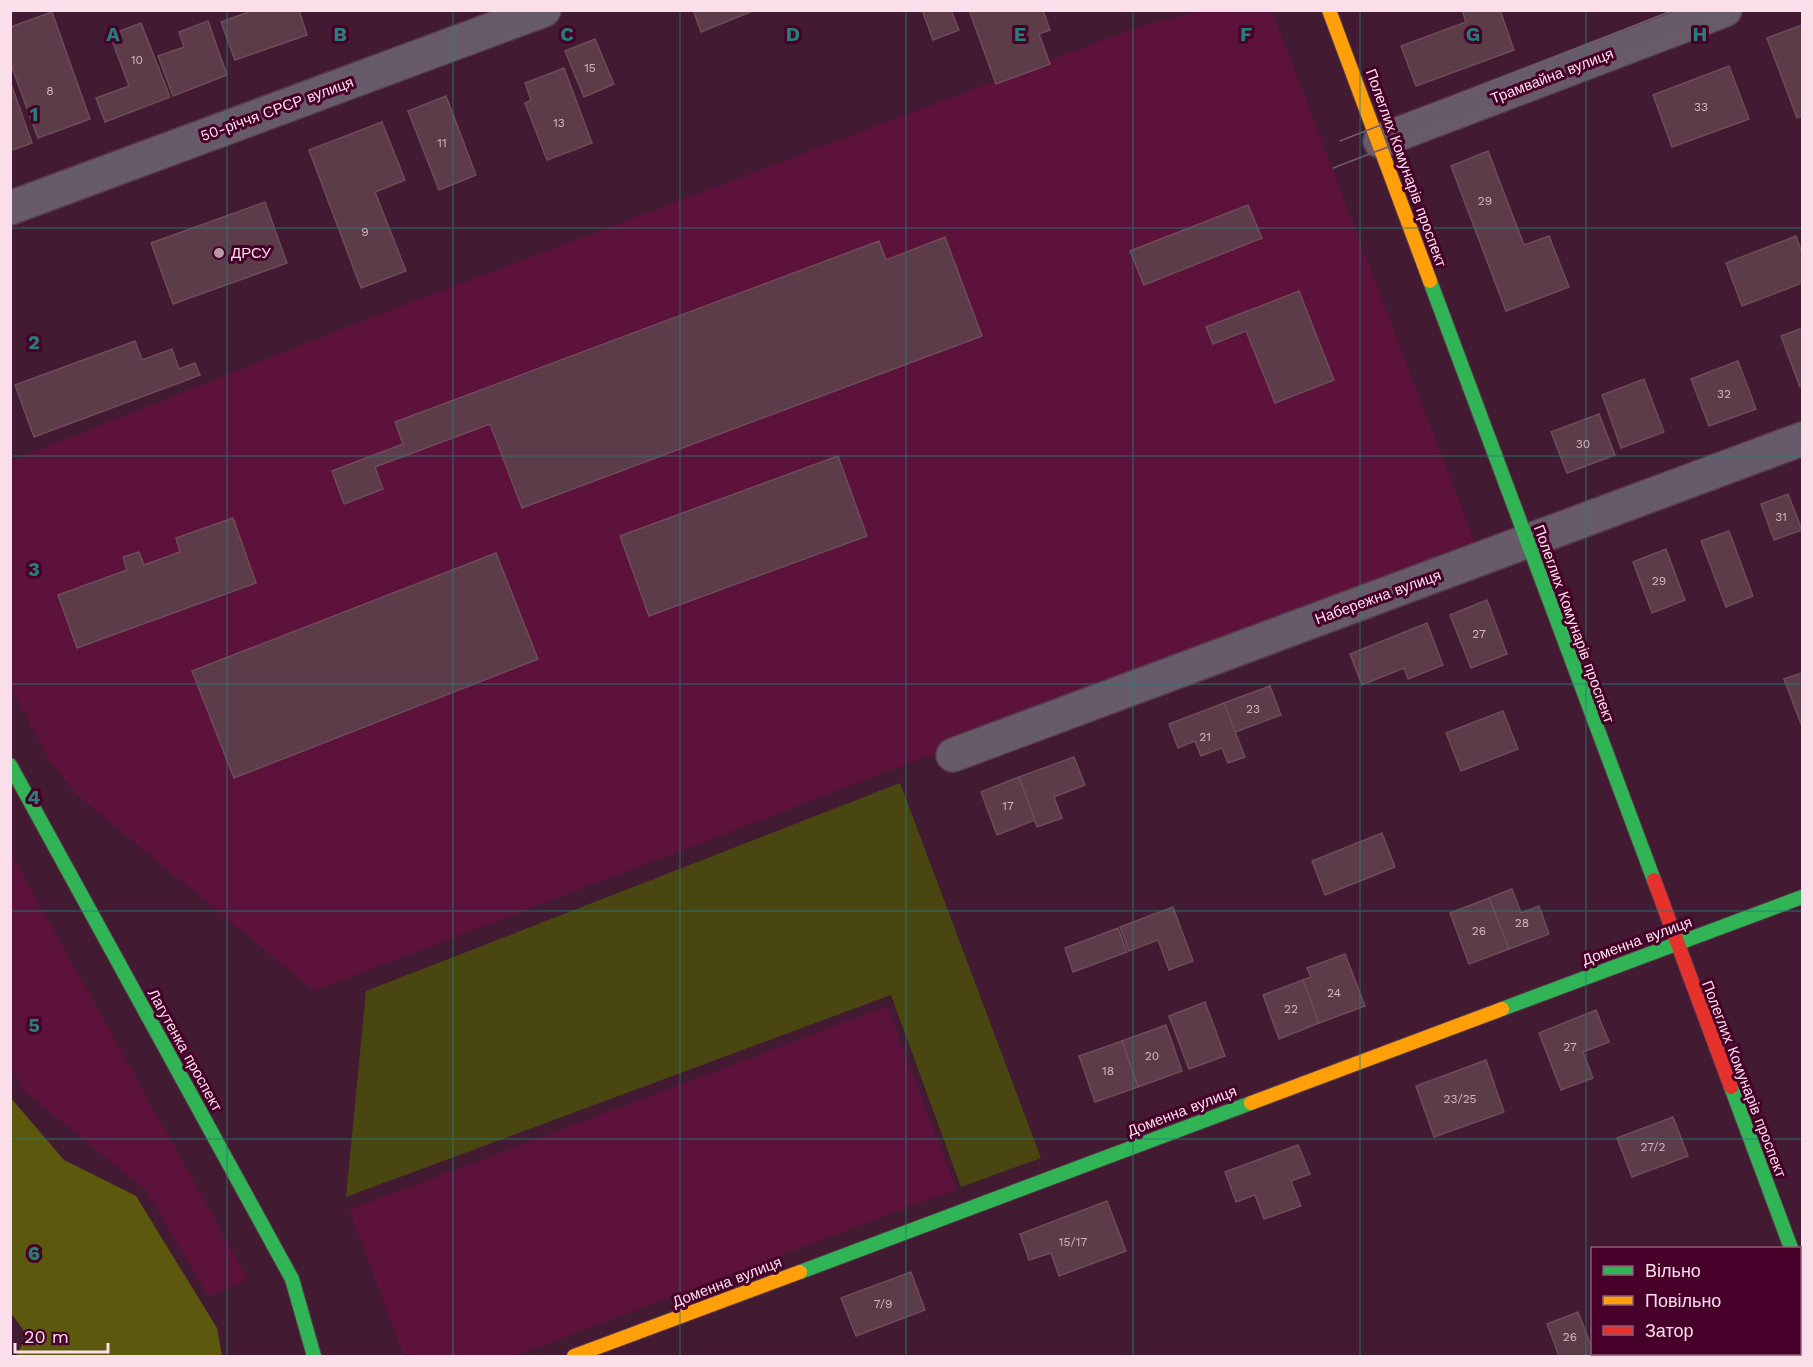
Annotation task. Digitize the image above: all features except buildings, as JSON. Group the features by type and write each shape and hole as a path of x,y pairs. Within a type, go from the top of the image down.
{"street":[{"name":"50-річчя СРСР вулиця","path":"10,207 544,10"},
{"name":"Полеглих Комунарів проспект","path":"1329,10 1380,141 1526,542 1791,1247"},
{"name":"Трамвайна вулиця","path":"1380,141 1725,10"},
{"name":"Набережна вулиця","path":"953,755 1803,440"},
{"name":"Лагутенка проспект","path":"10,765 292,1280 314,1356"},
{"name":"Доменна вулиця","path":"573,1356 1803,897"}],"shaded area":[{"path":"1199,11 1272,11 1476,546 314,991 76,794 49,760 11,688 11,461 349,326 1132,29"},
{"path":"900,783 1041,1158 961,1187 891,995 346,1197 366,991"},
{"path":"10,852 248,1279 209,1297 146,1190 26,1093 11,1067"},
{"path":"887,1006 956,1189 515,1356 404,1356 349,1210"},
{"path":"10,1097 64,1160 136,1196 217,1328 222,1356 16,1356 27,1335 11,1313"}],"tram line":[{"path":"1340,141 1674,10"},
{"path":"1333,168 1746,10"}],"traffic: fast":[{"path":"1430,281 1654,880"},
{"path":"10,765 292,1279 314,1356"},
{"path":"1502,1009 1802,897"},
{"path":"1731,1087 1791,1247"},
{"path":"800,1272 1251,1103"},
{"path":"1801,1276 1802,1280"}],"traffic: slow":[{"path":"1329,10 1430,281"},
{"path":"1251,1103 1502,1009"},
{"path":"574,1356 800,1272"}],"traffic: jam":[{"path":"1654,880 1731,1087"}],"place":[{"name":"ДРСУ","path":"219,253"}]}
